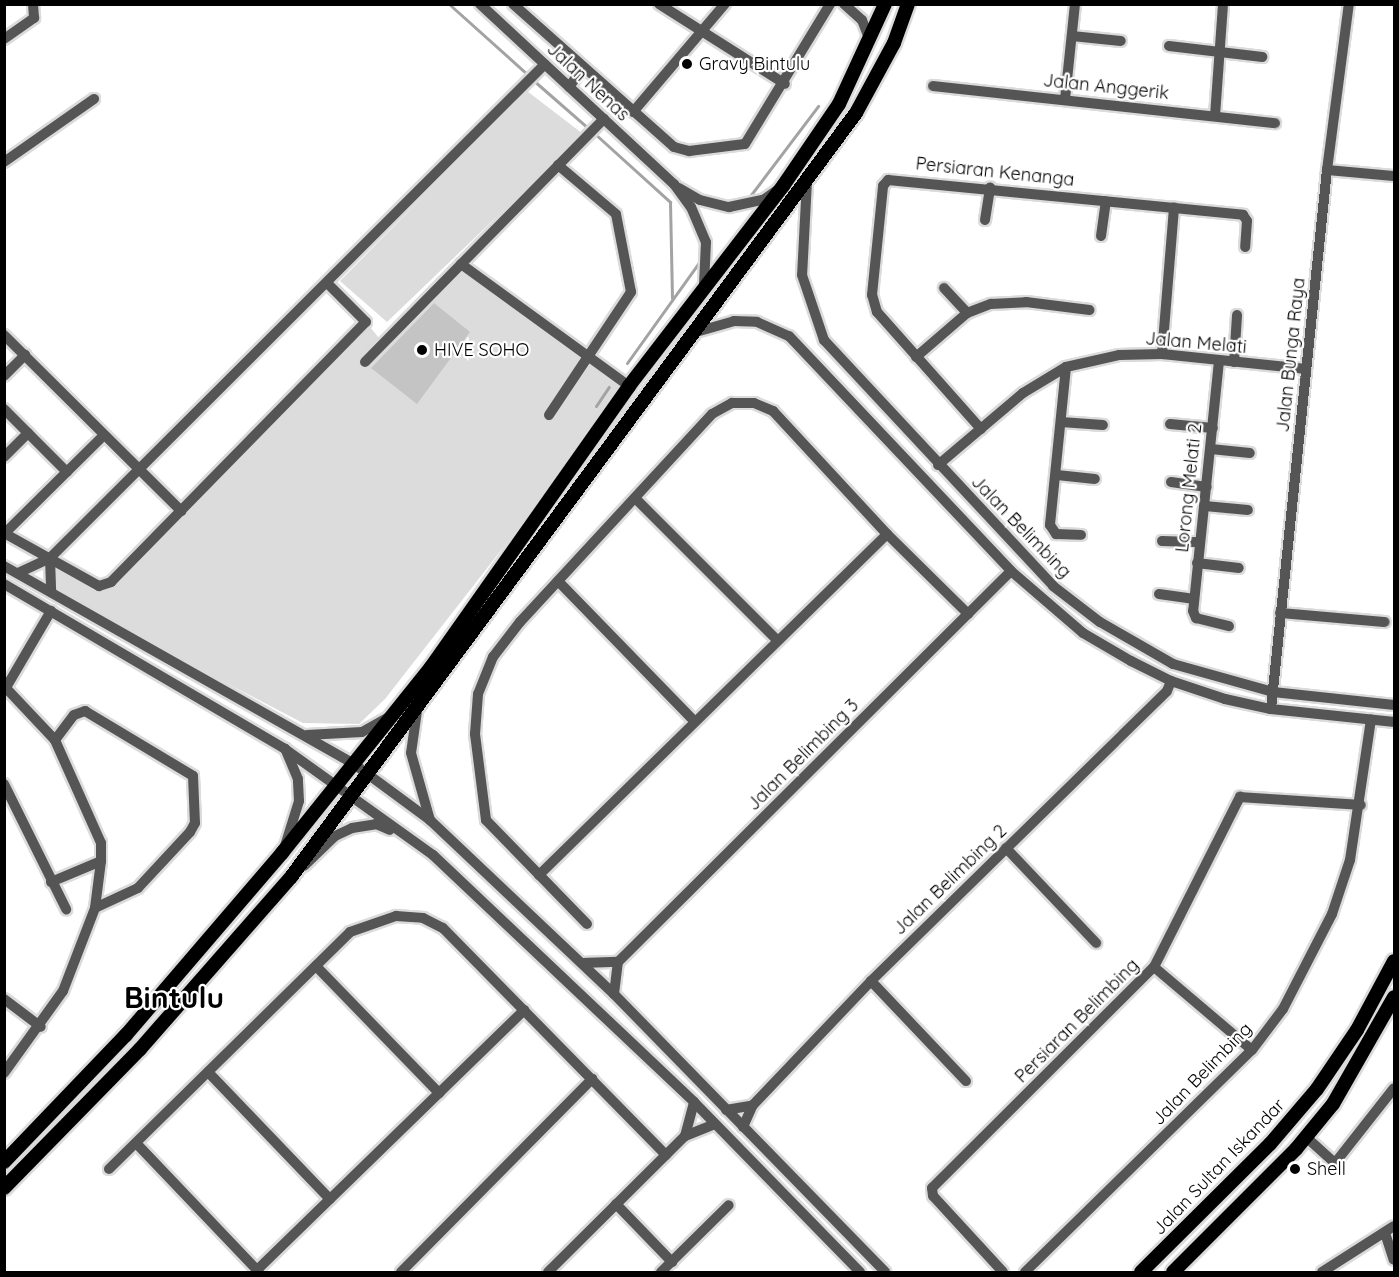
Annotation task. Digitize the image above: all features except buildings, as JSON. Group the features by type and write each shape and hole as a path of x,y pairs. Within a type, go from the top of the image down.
{"main road":[{"path":"4,1162 126,1035 282,853 399,710 629,386 704,285 783,186 839,104 870,41 885,4"},
{"path":"4,1188 140,1049 291,877 417,711 856,113 894,43 908,4"},
{"name":"Jalan Sultan Iskandar","path":"1142,1272 1270,1144 1317,1089 1357,1030 1395,960"},
{"path":"1173,1272 1306,1137 1333,1104 1395,997"}],"street":[{"path":"4,39 34,18 33,4"},
{"name":"Jalan Nenas","path":"480,4 674,184 700,200 729,207 763,200 783,186"},
{"path":"513,4 633,112 681,150 740,147 785,84 830,4"},
{"path":"659,4 785,84"},
{"path":"633,112 699,31 725,4"},
{"path":"844,4 862,20 870,41"},
{"path":"1065,99 1075,4"},
{"path":"1215,116 1223,4"},
{"name":"Jalan Bunga Raya","path":"1271,709 1327,170 1349,4"},
{"path":"1072,36 1121,41"},
{"path":"1169,46 1262,57"},
{"path":"18,573 50,558 328,284 545,64"},
{"path":"569,87 583,68"},
{"name":"Jalan Anggerik","path":"933,86 1275,123"},
{"path":"4,162 94,99"},
{"path":"365,362 603,119"},
{"path":"549,415 628,302 625,260 616,214 558,165"},
{"path":"1327,170 1395,176"},
{"name":"Persiaran Kenanga","path":"981,429 886,327 872,295 883,186 898,178 1243,215 1245,248"},
{"name":"Jalan Belimbing","path":"807,181 802,275 824,340 1053,586 1100,622 1173,664 1273,692 1395,705"},
{"name":"Jalan Nenas","path":"674,184 701,222 708,265 704,285"},
{"path":"985,220 990,187"},
{"path":"1101,236 1106,201"},
{"path":"1162,354 1174,207"},
{"path":"460,264 629,386"},
{"path":"104,435 5,533 104,585 181,511 366,322 328,284"},
{"path":"944,288 967,313"},
{"path":"916,357 967,313 1008,302 1089,310"},
{"path":"1234,362 1237,315"},
{"name":"Jalan Belimbing","path":"696,332 734,321 757,322 789,336 1011,571 1083,633 1171,681 1271,709 1395,722"},
{"path":"4,335 181,511"},
{"name":"Jalan Melati","path":"938,465 1023,393 1066,368 1119,355 1162,354 1306,369"},
{"path":"4,376 25,356"},
{"name":"Lorong Melati 2","path":"1219,361 1194,599 1196,618 1229,626"},
{"path":"1066,368 1052,532 1081,535"},
{"path":"587,924 486,820 475,734 478,694 493,657 558,581 712,414 732,403 754,403 773,411 887,534 968,614"},
{"path":"4,409 67,472"},
{"path":"1062,422 1103,425"},
{"path":"1170,424 1213,428"},
{"path":"4,457 28,433"},
{"path":"1211,449 1250,453"},
{"path":"1057,475 1095,479"},
{"path":"1171,482 1207,487"},
{"path":"635,498 776,639"},
{"path":"1205,506 1248,510"},
{"path":"539,874 776,639 887,534"},
{"path":"1162,541 1200,542"},
{"path":"50,558 51,592"},
{"path":"1197,563 1239,568"},
{"path":"4,566 354,764 430,820 614,994 885,1272"},
{"name":"Jalan Belimbing 3","path":"618,962 1011,571"},
{"path":"558,581 694,722"},
{"path":"4,584 285,749 433,855 694,1102 855,1271"},
{"path":"1159,594 1194,599"},
{"path":"4,1073 41,1027 63,991 95,908 101,861 101,843 55,740 5,690 51,611"},
{"path":"1280,613 1385,622"},
{"name":"Jalan Belimbing 2","path":"743,1127 753,1105 871,981 1167,691 1171,681"},
{"path":"288,727 309,736 335,737 362,732 399,710"},
{"path":"55,740 74,715 85,711 193,776 195,823 189,832 138,888 95,908"},
{"path":"417,711 411,753 430,820"},
{"name":"Jalan Belimbing","path":"1025,1272 1252,1050 1283,1009 1332,914 1361,805 1371,720"},
{"path":"282,853 299,801 298,778 285,749"},
{"path":"4,784 66,909"},
{"name":"Persiaran Belimbing","path":"1003,1272 933,1196 932,1188 1154,967 1240,797 1361,805"},
{"path":"291,877 335,836 352,828 376,824 407,837"},
{"path":"1006,848 1096,944"},
{"path":"51,882 101,861"},
{"path":"109,1169 350,932 370,922 396,916 423,918 443,928 666,1155"},
{"path":"582,963 618,962 614,994"},
{"path":"316,966 439,1093"},
{"path":"1154,967 1252,1050"},
{"path":"871,981 966,1081"},
{"path":"4,999 41,1027"},
{"path":"136,1143 258,1271 524,1010"},
{"path":"208,1072 330,1199"},
{"path":"401,1272 592,1079"},
{"path":"1306,1137 1335,1163 1395,1089"},
{"path":"685,1136 694,1102"},
{"path":"726,1110 753,1105"},
{"path":"548,1272 685,1136 715,1124"},
{"path":"616,1204 672,1262"},
{"path":"661,1272 729,1205"},
{"path":"1322,1272 1390,1230 1395,1260"}],"shaded area":[{"path":"527,91 583,134 387,322 340,281"},
{"path":"461,264 629,386 385,699 359,724 303,723 51,592 50,558 104,585 366,322 383,343"}],"waterway":[{"path":"449,4 528,75"},
{"path":"533,80 589,129"},
{"path":"747,200 818,106"},
{"path":"594,133 670,202 672,298"},
{"path":"627,363 700,261"},
{"path":"596,406 609,387"}],"place":[{"name":"Gravy Bintulu","path":"687,64"},
{"name":"HIVE SOHO","path":"422,350"},
{"name":"Shell","path":"1295,1169"}],"district":[{"name":"Bintulu","path":"174,997"}]}
